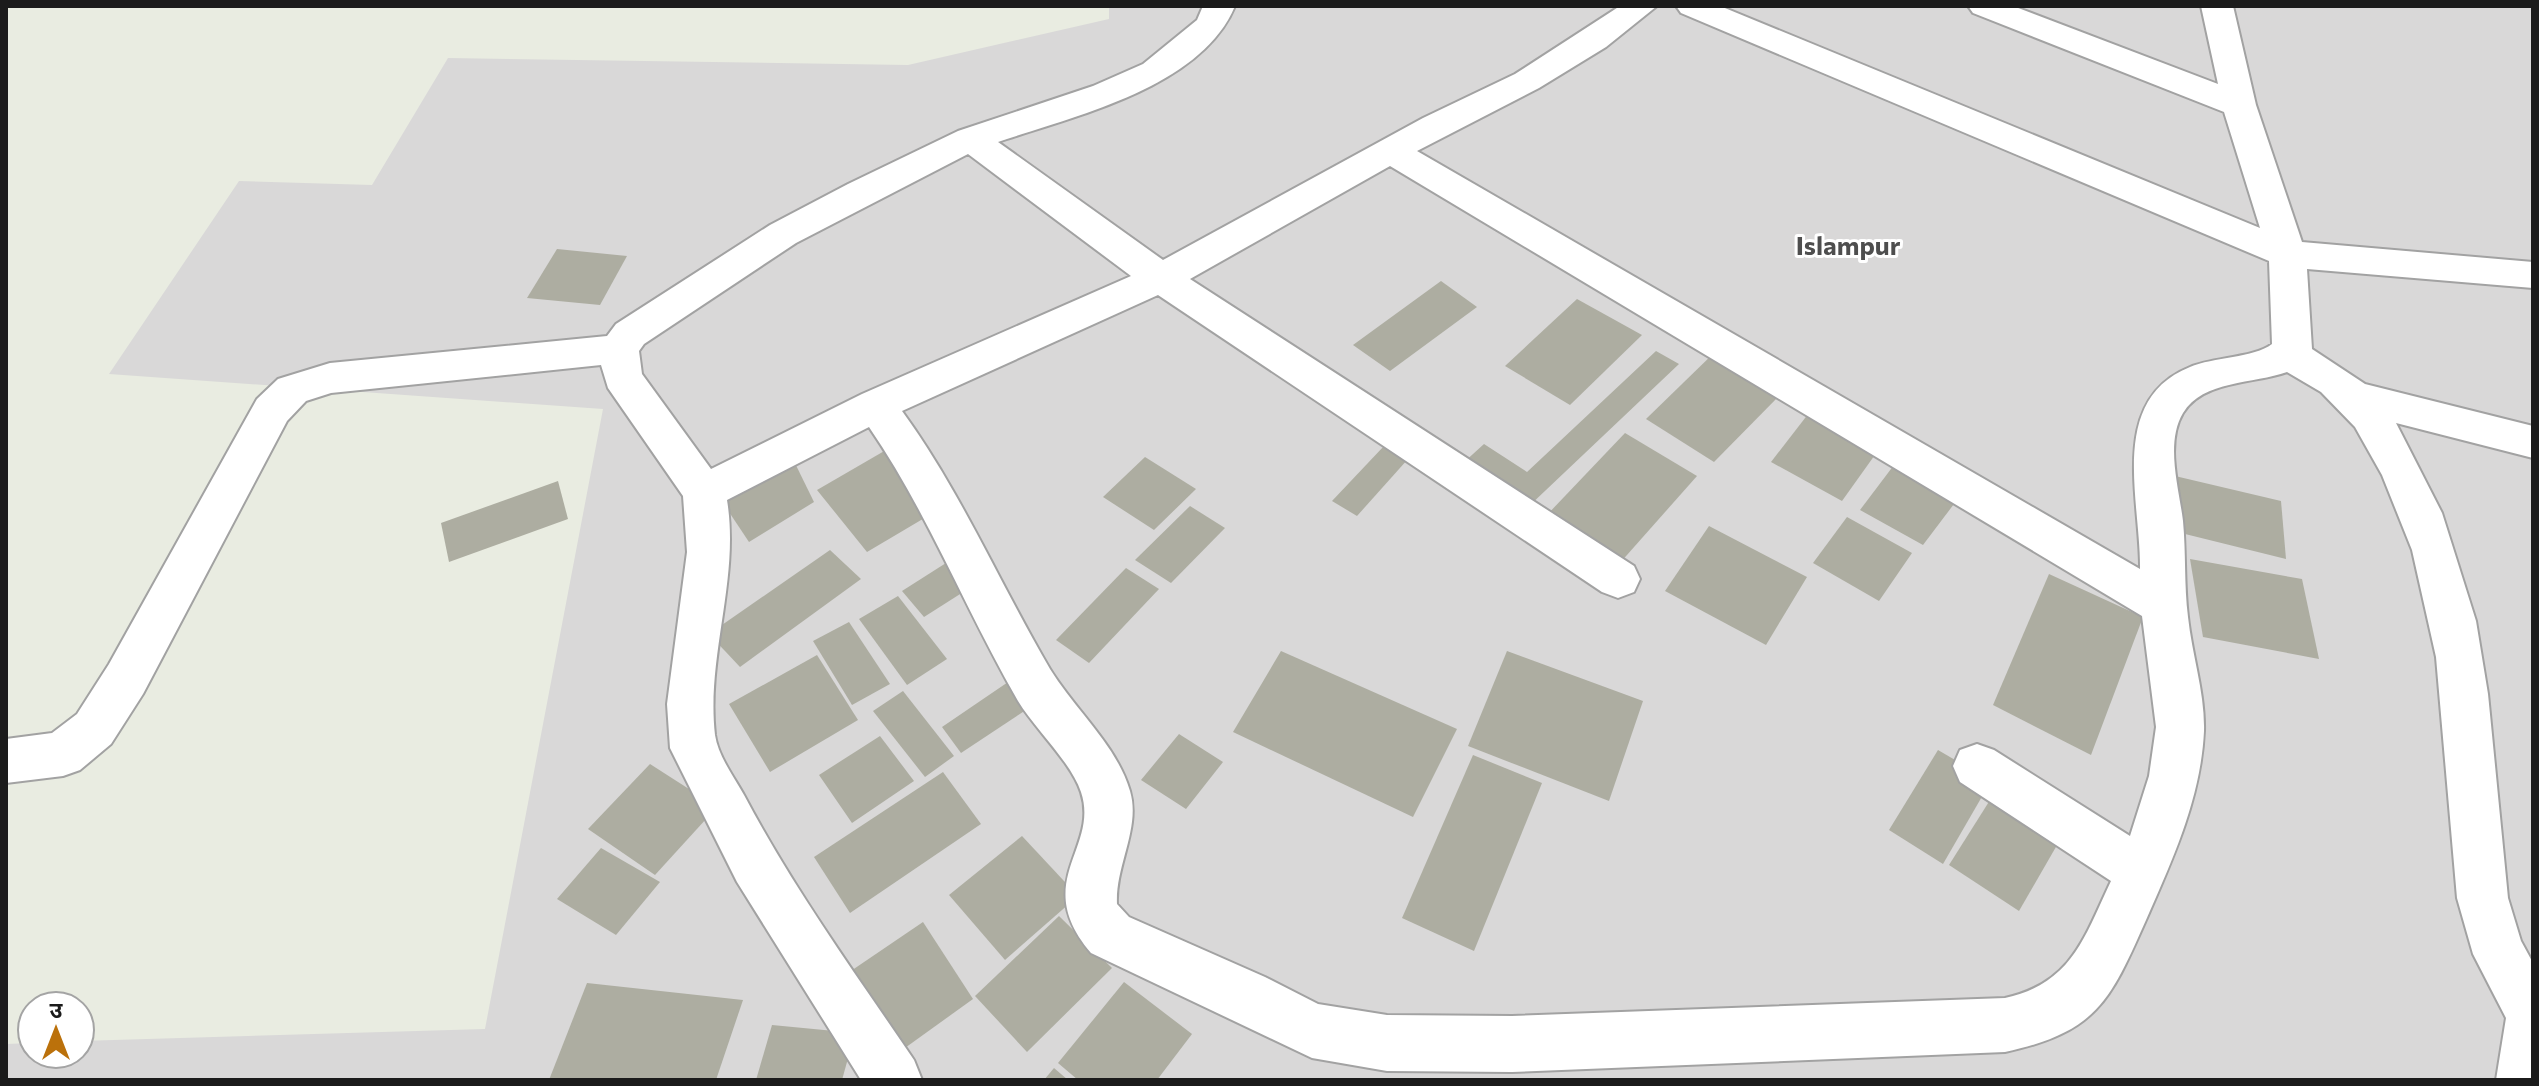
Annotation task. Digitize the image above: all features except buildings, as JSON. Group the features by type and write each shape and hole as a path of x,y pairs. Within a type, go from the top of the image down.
{"street":[{"path":"894,1080 744,844 695,750 691,690 711,527 704,492 622,377 619,349 630,334 783,234 970,139 1018,120 1105,94 1155,71 1211,25 1219,6"},
{"path":"704,492 876,405 1161,278 1390,151 1527,81 1594,40 1641,6"},
{"path":"1692,6 2287,254 2533,275"},
{"path":"1984,6 2239,105"},
{"path":"2217,6 2239,105 2287,254 2293,339 2289,355"},
{"path":"970,139 1161,278 1618,579"},
{"path":"1390,151 2164,606"},
{"path":"6,761 63,754 94,729 126,679 272,410 287,393 330,378 619,349"},
{"path":"876,405 914,457 1036,689 1106,789 1106,831 1089,905 1096,923 1110,935 1246,996 1312,1031 1387,1043 1512,1044 1993,1026 2038,1020 2071,1002 2099,964 2142,872 2178,763 2180,725 2164,606 2162,528 2154,446 2159,418 2170,399 2185,385 2226,370 2289,355 2352,396 2372,419 2400,468 2433,539 2452,602 2466,695 2484,914 2501,959 2530,1005 2524,1080"},
{"path":"2352,396 2533,442"},
{"path":"1977,766 2142,872"}],"shaded area":[{"path":"1109,6 2533,6 2533,1080 6,1080 6,1044 16,1044 16,1070 96,1070 96,1041 485,1029 603,409 109,374 239,181 372,185 448,58 908,65 1109,19"}],"district":[{"name":"Islampur","path":"1848,246"}]}
